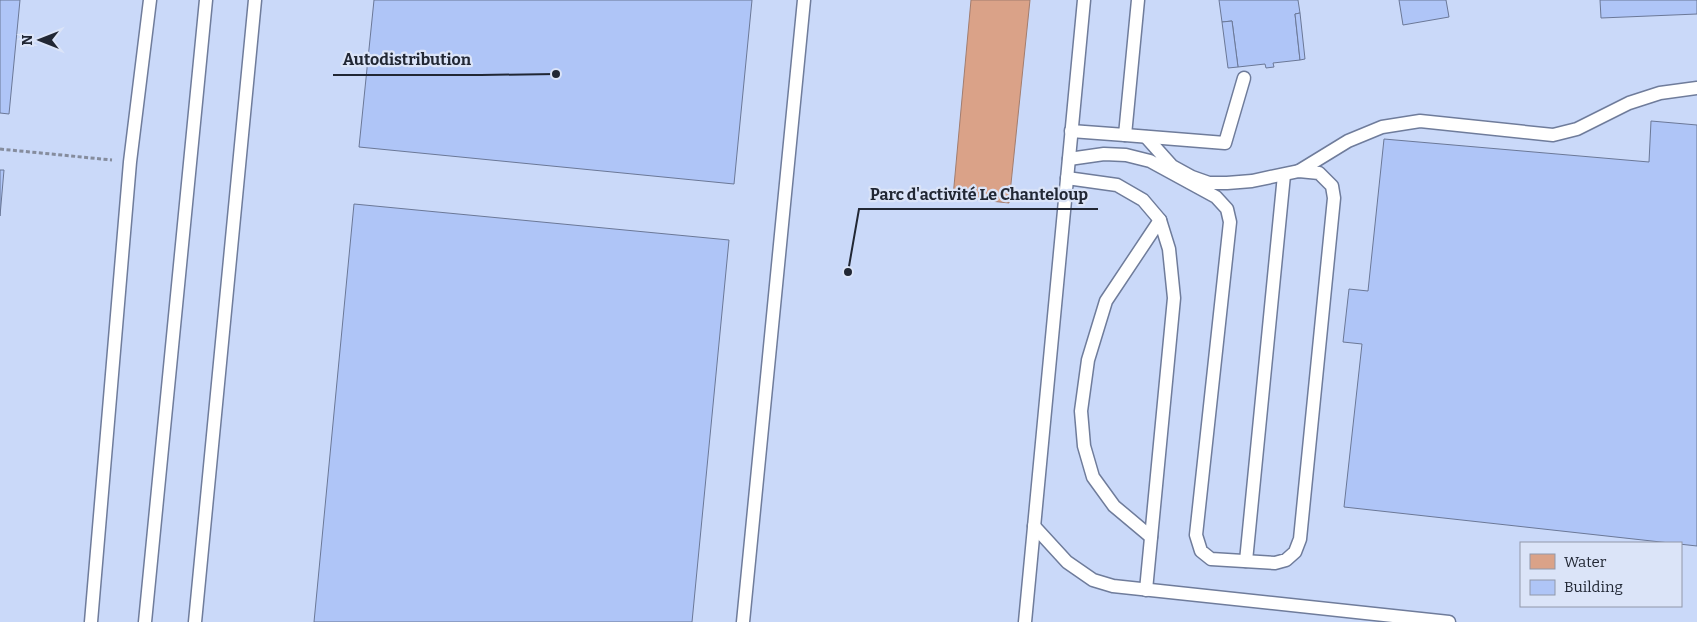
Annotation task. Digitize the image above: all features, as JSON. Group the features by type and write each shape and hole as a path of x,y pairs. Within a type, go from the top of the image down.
{"lane":[{"path":"91,622 130,162 150,0"},
{"path":"145,622 206,0"},
{"path":"195,622 255,0"},
{"path":"743,622 804,0"},
{"path":"1025,622 1084,0"},
{"path":"1125,135 1138,0"},
{"path":"1071,131 1224,143 1244,78"},
{"path":"1299,171 1348,141 1382,127 1420,121 1553,135 1577,129 1629,103 1660,93 1697,88"},
{"path":"1069,159 1104,154 1126,155 1150,161 1216,197 1228,209 1230,222 1196,535 1201,551 1211,559 1274,563 1286,560 1295,552 1300,539 1334,198 1332,186 1319,172 1299,171 1252,181 1209,183 1192,177 1172,166 1146,137"},
{"path":"1246,561 1284,174"},
{"path":"1067,178 1117,185 1143,200 1160,220 1169,249 1174,298 1146,590"},
{"path":"1151,537 1114,506 1093,477 1084,446 1081,411 1088,360 1106,301 1160,220"},
{"path":"1034,526 1067,562 1093,580 1113,586 1449,622"}],"path":[{"path":"0,149 130,162"}],"shaded area":[{"path":"0,0 1697,0 1697,622 0,622"}],"water":[{"path":"971,0 1030,0 1009,203 953,197"}],"building":[{"path":"0,0 20,0 9,114 0,113"},
{"path":"374,0 752,0 734,184 359,147"},
{"path":"1219,0 1298,0 1300,13 1295,14 1300,60 1273,63 1274,67 1266,68 1265,64 1238,67 1232,21 1222,22"},
{"path":"1399,0 1446,0 1449,17 1403,25"},
{"path":"1600,0 1697,0 1697,14 1601,18"},
{"path":"1300,13 1305,59 1300,60 1295,14"},
{"path":"1232,21 1238,67 1228,68 1222,22"},
{"path":"1651,121 1697,125 1697,546 1682,544 1682,542 1661,542 1344,507 1362,344 1343,342 1349,289 1368,291 1384,139 1649,162"},
{"path":"0,170 4,170 0,216"},
{"path":"354,204 729,240 692,622 314,622"}],"place":[{"name":"Autodistribution","path":"556,74"},
{"name":"Parc d'activité Le Chanteloup","path":"848,272"}]}
